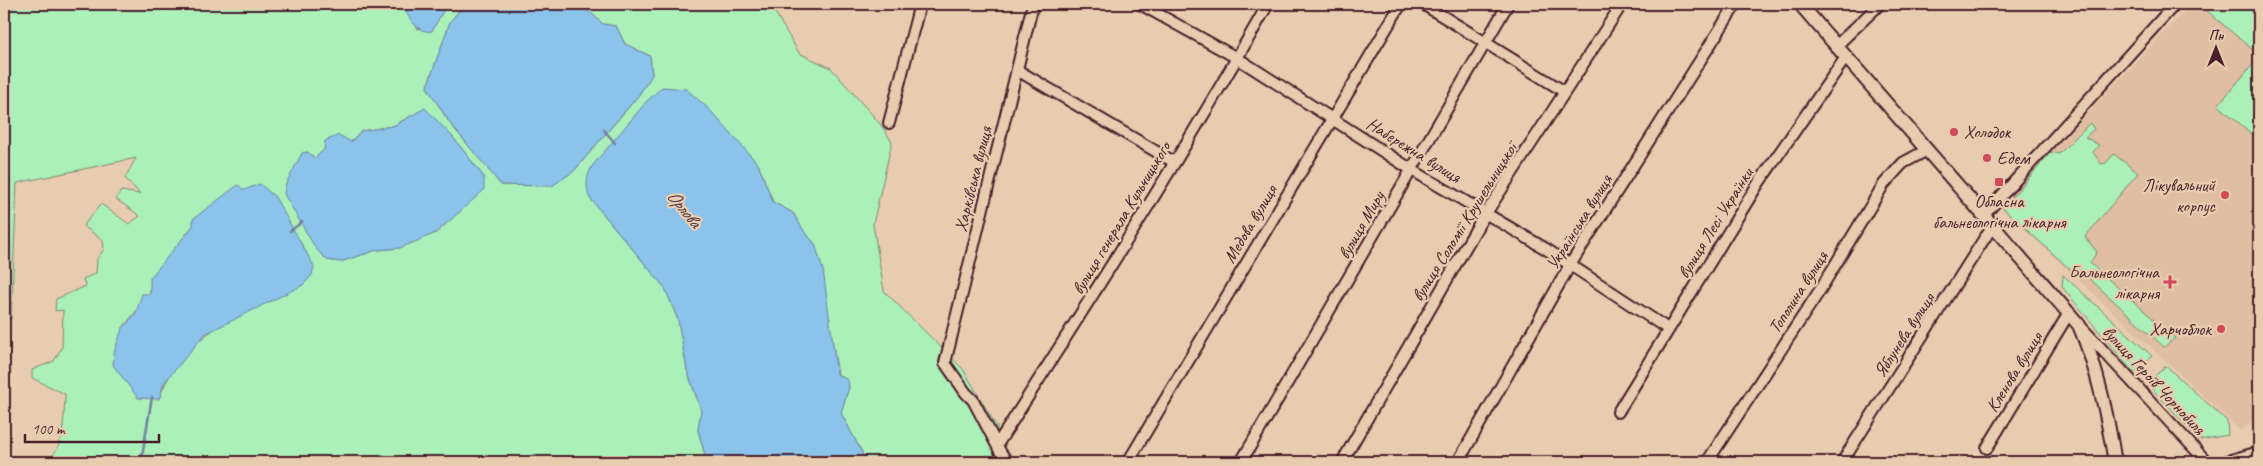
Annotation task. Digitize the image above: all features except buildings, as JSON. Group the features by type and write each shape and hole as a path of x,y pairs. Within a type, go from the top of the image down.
{"street":[{"path":"889,123 920,4"},
{"name":"Харківська вулиця","path":"997,445 974,400 966,393 945,363 1033,4"},
{"name":"вулиця генерала Кульчицького","path":"997,445 1094,294 1268,4"},
{"name":"Медова вулиця","path":"1128,462 1401,4"},
{"path":"1423,4 1566,92"},
{"name":"вулиця Миру","path":"1241,462 1508,4"},
{"name":"вулиця Соломії Крушельницької","path":"1342,462 1487,212 1622,4"},
{"name":"Українська вулиця","path":"1458,462 1570,265 1736,4"},
{"name":"вулиця Героїв Чорнобиля","path":"1800,4 2079,325 2207,462"},
{"path":"1836,46 1880,4"},
{"path":"1984,215 2175,4"},
{"name":"Набережна вулиця","path":"1147,5 1332,117 1412,170 1487,212 1668,329"},
{"name":"вулиця Лесі Українки","path":"1618,412 1758,184 1846,56"},
{"path":"1017,70 1174,162"},
{"name":"Тополина вулиця","path":"1707,462 1820,290 1884,184 1903,164 1927,150"},
{"name":"Яблунева вулиця","path":"1842,462 1993,226"},
{"name":"Кленова вулиця","path":"1987,448 2069,313"},
{"path":"2079,325 2100,381 2115,462"},
{"path":"997,445 1008,462"},
{"path":"2207,462 2224,462 2259,452"}],"shaded area":[{"name":"Бальнеологічна лікарня","path":"2191,4 2259,4 2259,414 2241,431 1999,206"}],"green space":[{"path":"4,4 401,4 418,29 440,16 447,4 462,4 450,22 427,87 449,122 501,185 551,186 574,171 638,96 652,75 650,56 625,44 616,26 603,24 590,12 570,4 770,4 799,53 831,68 881,125 892,142 873,224 884,291 963,369 997,427 1008,456 1015,462 867,462 841,413 849,387 838,374 815,244 793,213 773,202 758,164 737,143 589,197 665,288 678,320 687,370 701,410 698,430 707,462 31,462 50,458 55,453 63,428 65,394 32,378 32,370 54,361 62,347 63,310 55,311 56,299 86,286 83,279 96,273 97,259 104,249 103,240 83,226 101,204 129,224 140,216 116,199 121,191 140,194 125,178 136,158 17,183 11,319 4,322","holes":["425,109 452,136 484,177 400,248 377,250 340,262 327,260 297,167 302,153 308,152 314,159 324,150 351,142 361,131 393,126","193,226 224,323 203,337 185,355 169,376 159,399 122,329 150,294 151,278"]},
{"path":"2199,4 2259,4 2259,55 2254,51"},
{"path":"2259,57 2259,140 2218,105"},
{"path":"2090,123 2094,129 2085,137 2099,145 2093,152 2101,164 2106,163 2114,154 2138,173 2085,237 2097,252 2090,263 2175,338 2164,347 2080,270 2073,272 2003,208 2051,152 2059,154"},
{"path":"2063,275 2152,356 2134,373 2062,287"},
{"path":"2166,366 2227,421 2228,435 2200,440 2147,383"}],"water":[{"path":"401,4 447,4 432,31 426,31 421,30 413,23"},
{"path":"462,4 570,4 590,12 603,24 616,26 625,44 650,56 652,75 638,96 574,171 552,186 501,185 449,122 427,87 450,22"},
{"path":"662,87 686,89 709,109 758,164 773,202 793,213 815,244 823,270 837,374 848,380 849,387 841,413 867,462 707,462 698,430 701,410 687,370 678,320 665,288 589,197 587,188 587,180 593,165 647,101"},
{"path":"425,108 452,136 484,177 484,190 436,233 400,248 377,250 340,262 327,260 316,249 284,194 285,186 302,153 308,152 314,158 324,150 325,141 339,135 351,142 361,131 393,126"},
{"path":"260,184 275,197 314,266 312,275 303,285 205,334 164,383 159,399 138,398 113,365 114,353 122,329 136,313 142,294 150,294 150,278 193,226 193,219 238,185 244,190"}],"waterway":[{"name":"Орлова","path":"604,130 615,143"},
{"path":"290,231 302,222"},
{"path":"141,462 152,397"}],"place":[{"name":"Холодок","path":"1954,132"},
{"name":"Едем","path":"1987,158"},
{"name":"Обласна бальнеологічна лікарня","path":"1999,182"},
{"name":"Лікувальний корпус","path":"2225,195"},
{"name":"Бальнеологічна лікарня","path":"2170,282"},
{"name":"Харчоблок","path":"2221,329"}]}
